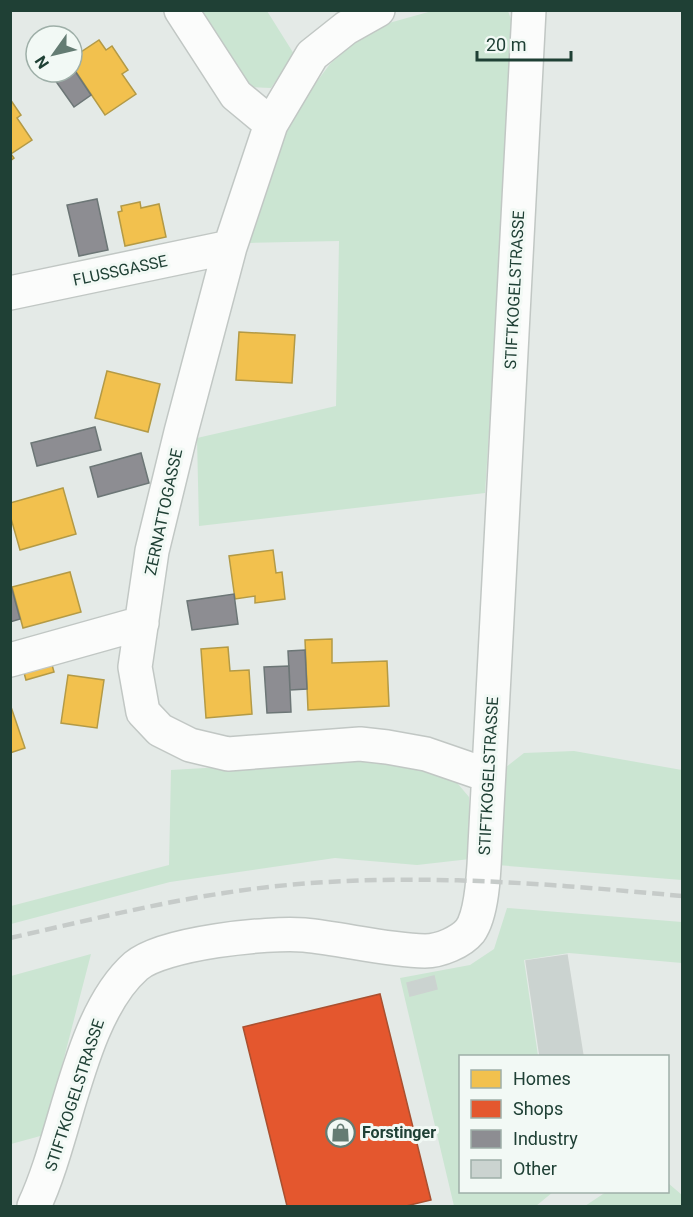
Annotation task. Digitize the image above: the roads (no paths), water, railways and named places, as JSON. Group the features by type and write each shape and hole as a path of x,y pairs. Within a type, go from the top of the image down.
{"street":[{"path":"181,10 236,95 271,124"},
{"name":"ZERNATTOGASSE","path":"378,10 346,28 312,55 271,124 230,246 152,551 135,667 143,712 160,730 190,745 228,754 360,744 426,754 487,775"},
{"name":"STIFTKOGELSTRASSE","path":"34,1206 48,1177 101,1010 137,965 169,950 202,942 290,936 427,951 455,942 470,931 478,910 485,846 529,10"},
{"name":"FLUSSGASSE","path":"10,293 230,246"},
{"path":"10,660 142,623"}],"railway":[{"path":"10,938 197,897 339,881 453,880 568,886 682,896"}],"place":[{"name":"Forstinger","path":"341,1132"}]}
